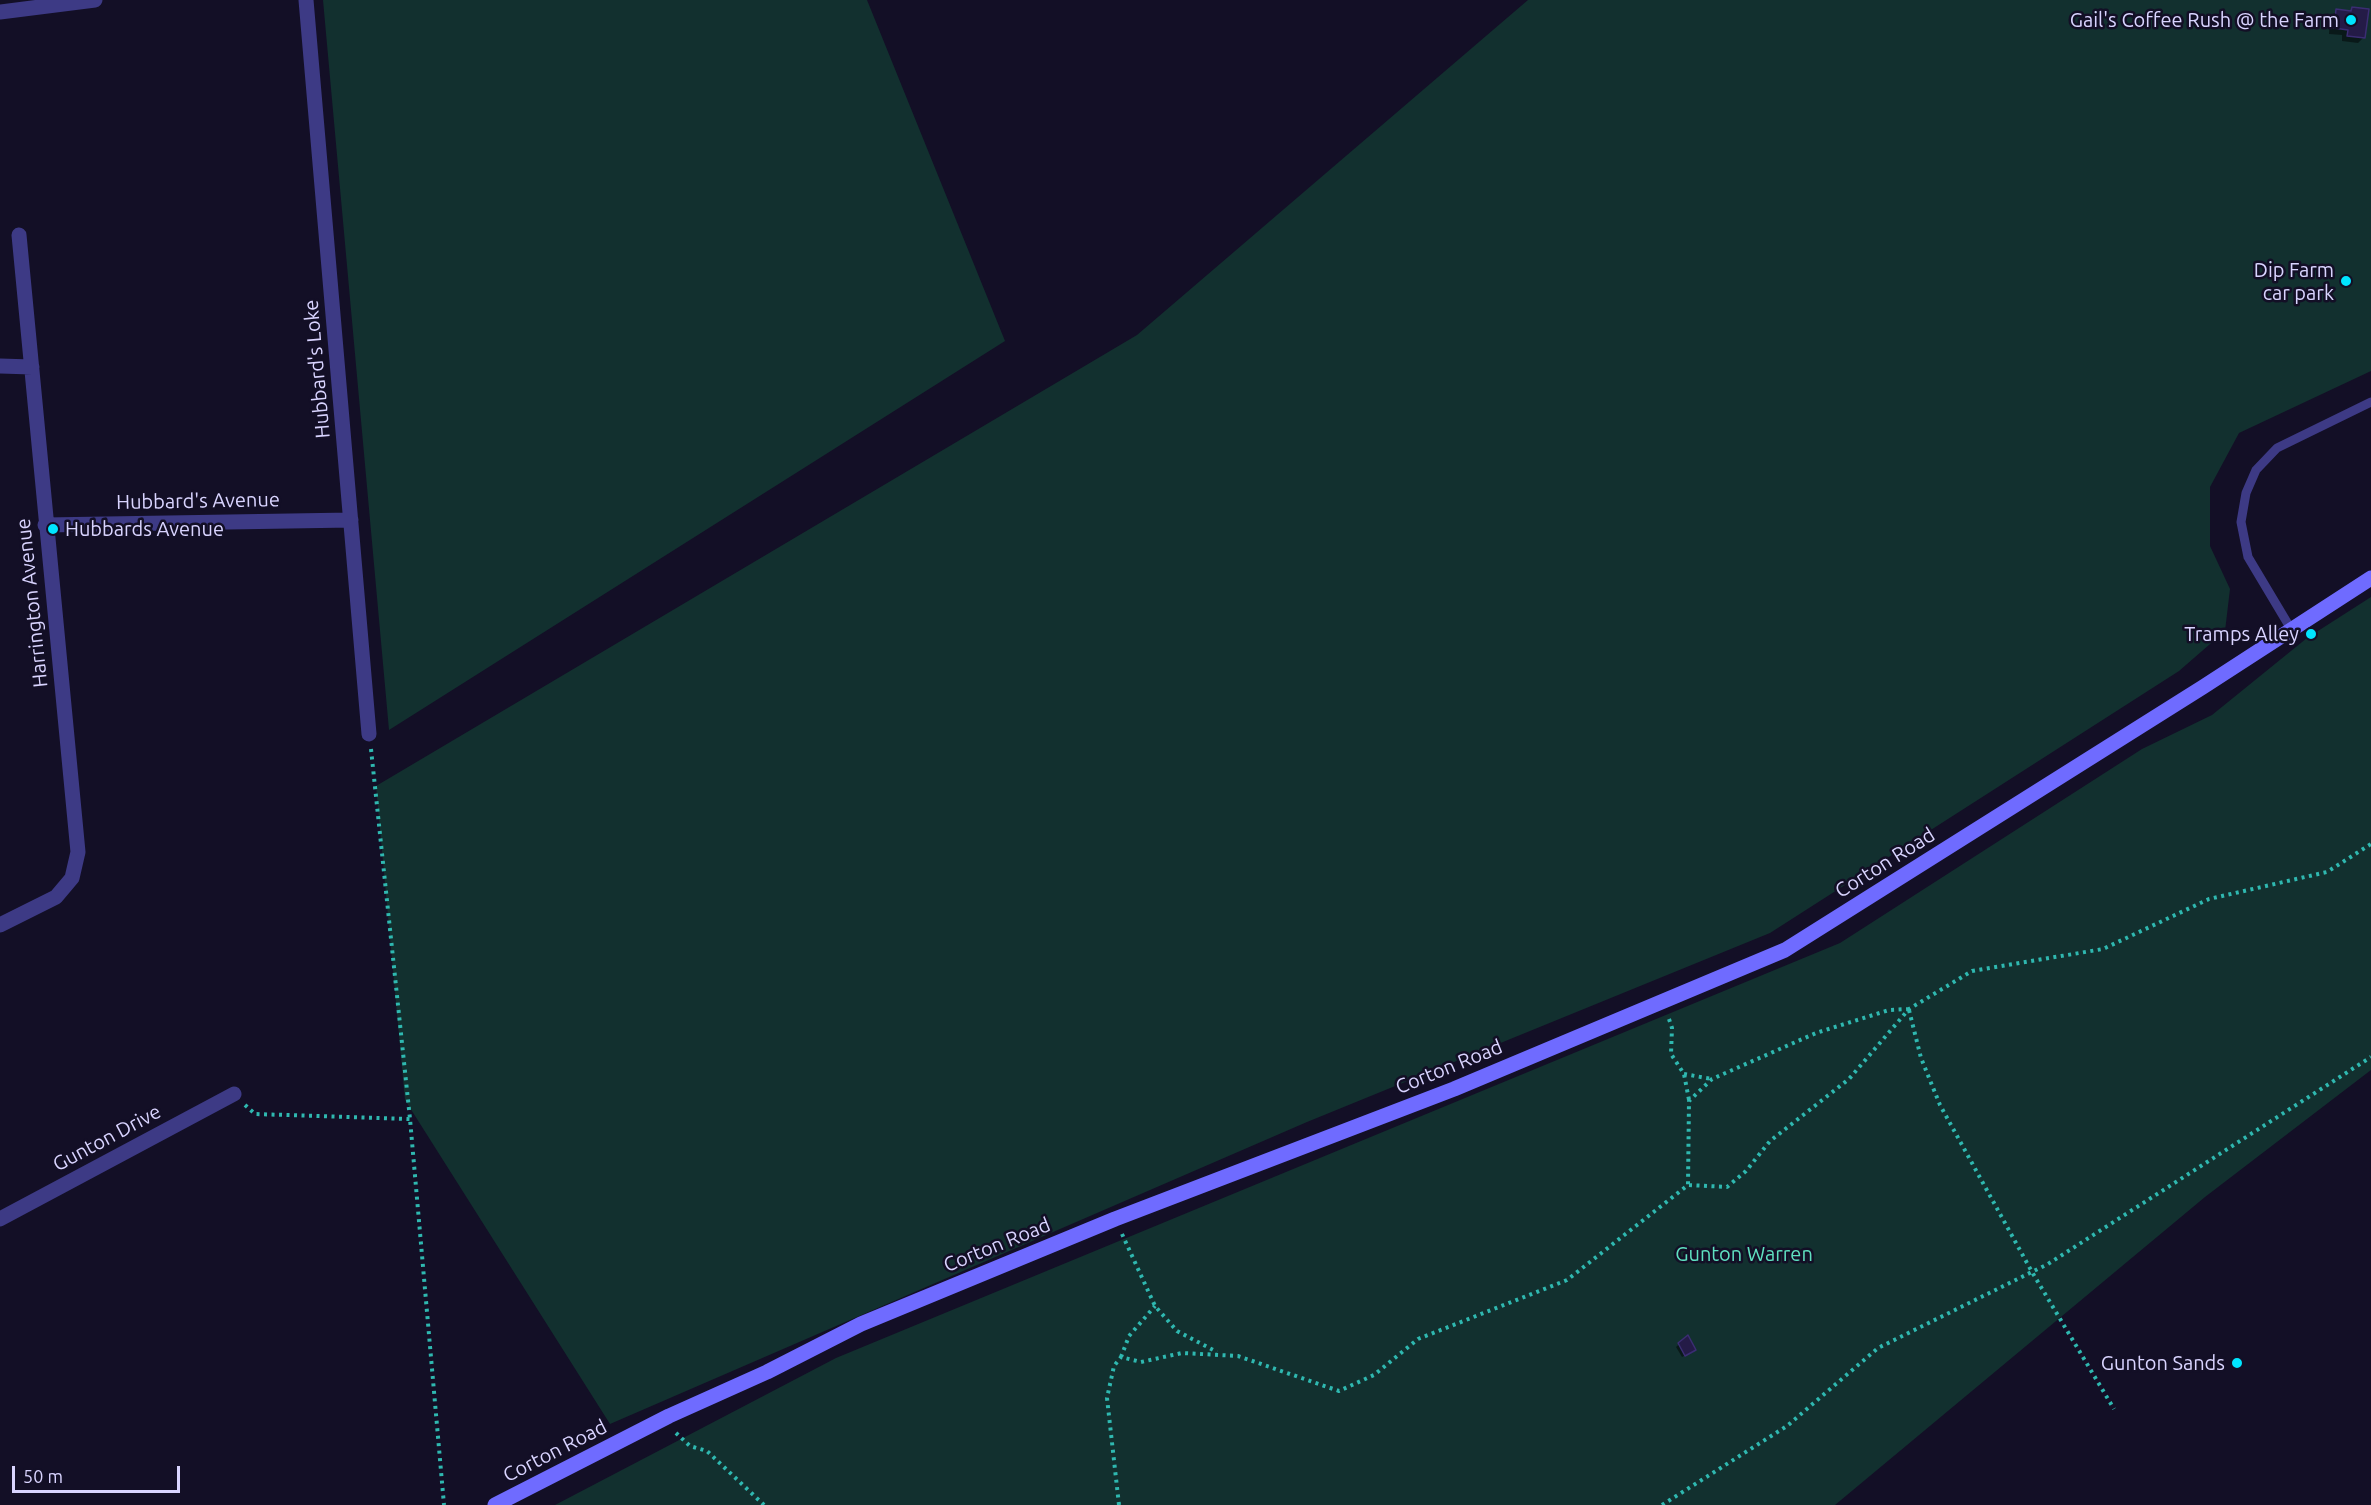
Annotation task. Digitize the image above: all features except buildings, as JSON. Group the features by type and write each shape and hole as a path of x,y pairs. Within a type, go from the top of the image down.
{"main road":[{"name":"Corton Road","path":"495,1505 669,1416 861,1324 1115,1219 1454,1089 1785,951 2371,578"}],"street":[{"path":"0,12 94,0"},
{"name":"Hubbard's Loke","path":"306,0 369,734"},
{"name":"Harrington Avenue","path":"0,925 57,897 72,878 78,852 19,235"},
{"path":"0,366 32,367"},
{"name":"Hubbard's Avenue","path":"45,525 351,520"},
{"name":"Gunton Drive","path":"0,1220 234,1094"}],"lane":[{"path":"2291,628 2248,556 2241,522 2246,493 2256,470 2277,448 2371,402"}],"path":[{"path":"369,734 410,1119 444,1505"},
{"path":"1120,1357 1141,1362 1182,1353 1238,1356 1339,1391 1374,1375 1418,1339 1567,1280 1688,1185 1727,1187 1746,1171 1770,1141 1849,1079 1909,1009 1972,971 2103,949 2210,899 2328,872 2371,844"},
{"path":"1663,1001 1672,1028 1671,1054 1684,1074 1689,1101 1688,1185"},
{"path":"1689,1101 1712,1078 1816,1033 1889,1010 1909,1009"},
{"path":"1909,1009 1921,1058 1940,1105 2032,1272 2114,1409"},
{"path":"1662,1505 1787,1426 1878,1348 2032,1272 2371,1057"},
{"path":"1684,1074 1712,1078"},
{"path":"234,1094 255,1114 410,1119"},
{"path":"1115,1219 1155,1306 1177,1331 1217,1352"},
{"path":"1119,1505 1107,1398 1114,1366 1129,1336 1155,1306"},
{"path":"669,1416 677,1436 690,1446 707,1451 764,1505"}],"green space":[{"path":"323,0 867,0 1005,341 389,730"},
{"path":"1528,0 2371,0 2371,371 2239,433 2210,487 2210,546 2230,589 2225,631 2179,671 1770,933 1307,1122 610,1424 405,1100 376,786 1137,335"},
{"name":"Gunton Warren","path":"2371,597 2371,1070 2205,1197 1835,1505 555,1505 836,1358 1840,943 2142,749 2212,715 2307,638"}],"place":[{"name":"Gail's Coffee Rush @ the Farm","path":"2351,20"},
{"name":"Dip Farm car park","path":"2346,281"},
{"name":"Hubbards Avenue","path":"53,529"},
{"name":"Tramps Alley","path":"2311,634"},
{"name":"Gunton Sands","path":"2237,1363"}]}
